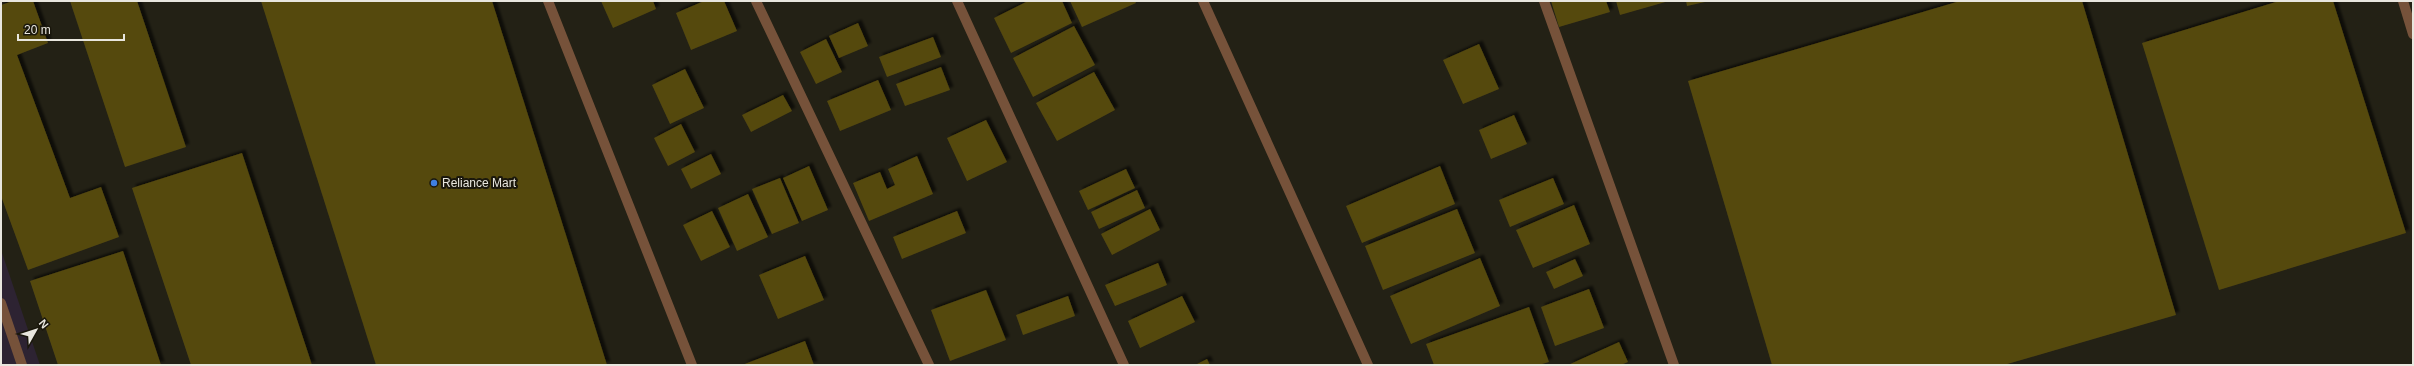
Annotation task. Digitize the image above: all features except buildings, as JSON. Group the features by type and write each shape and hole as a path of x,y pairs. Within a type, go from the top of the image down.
{"street":[{"path":"548,1 692,365"},
{"path":"756,1 929,365"},
{"path":"957,1 1124,365"},
{"path":"1203,1 1368,365"},
{"path":"1544,1 1674,365"},
{"path":"2403,1 2413,34"},
{"path":"1,303 22,365"}],"shaded area":[{"path":"1,250 40,365 1,365"}],"place":[{"name":"Reliance Mart","path":"434,183"}]}
